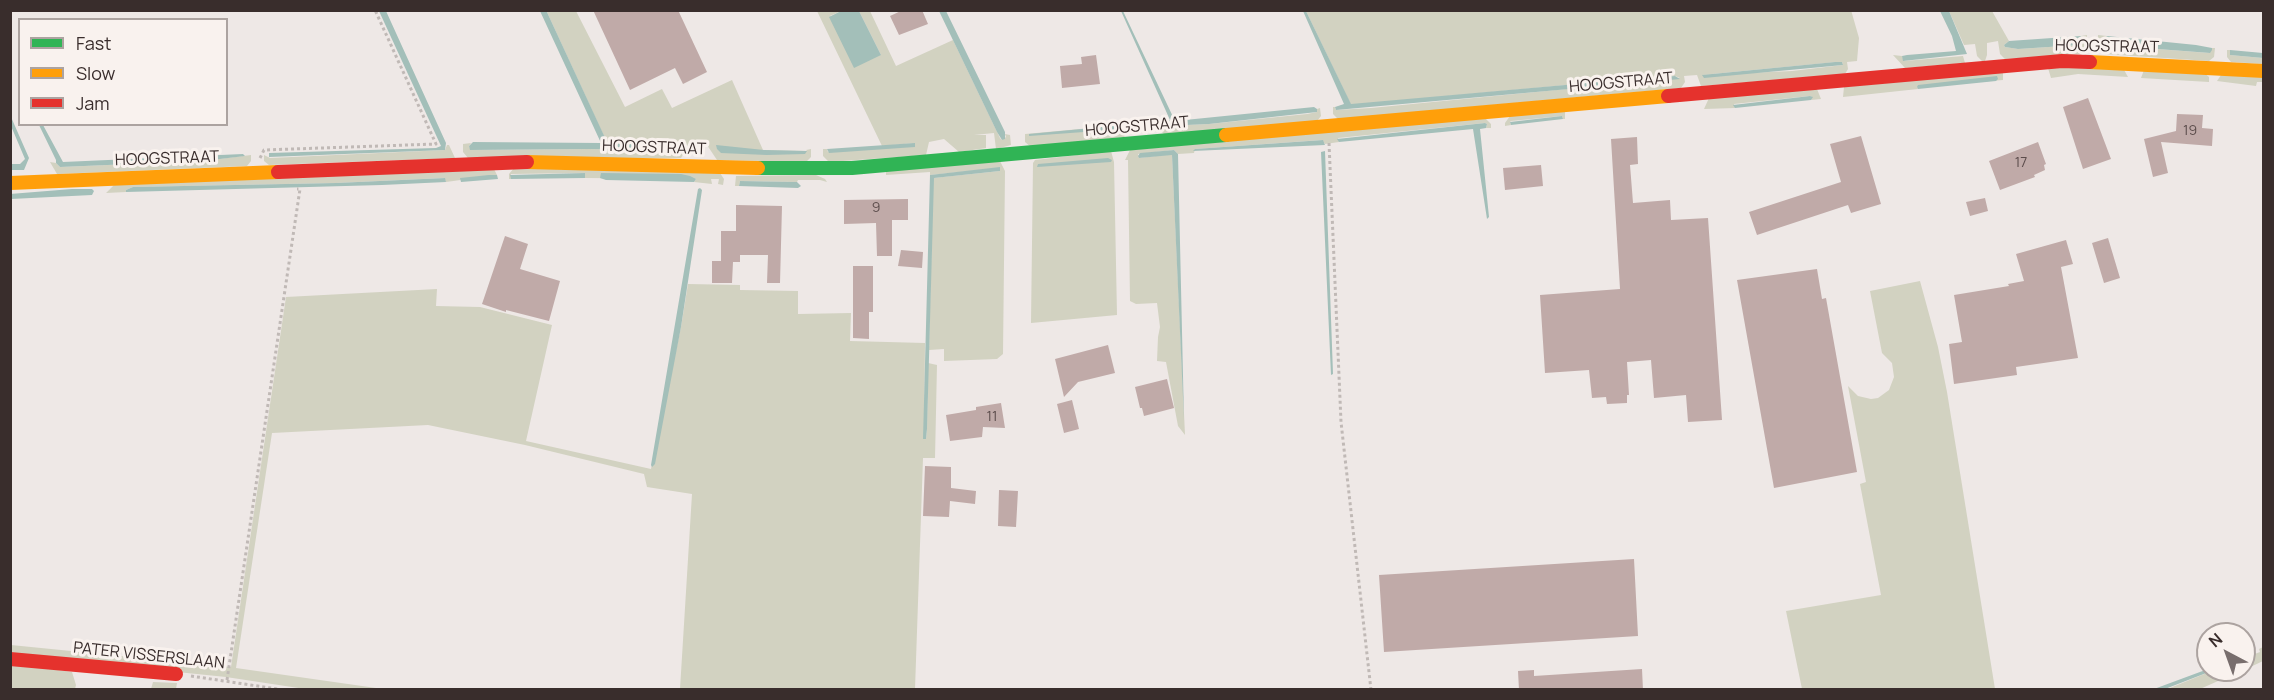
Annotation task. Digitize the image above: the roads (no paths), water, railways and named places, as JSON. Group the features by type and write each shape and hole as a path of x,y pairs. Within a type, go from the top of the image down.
{"street":[{"name":"HOOGSTRAAT","path":"10,183 534,162 843,168 2062,61 2141,63 2264,71"},
{"name":"PATER VISSERSLAAN","path":"10,658 176,674"}],"water":[{"path":"546,10 607,142 683,145 684,149 681,151 470,150 469,146 473,142 601,143 540,11"},
{"path":"379,11 386,11 446,143 445,150 269,157 269,153 441,146"},
{"path":"841,11 859,11 881,55 854,68 829,17"},
{"path":"939,11 946,11 1005,132 1005,139 1002,140 997,132"},
{"path":"1121,11 1175,121 1314,107 1317,112 1209,124 1164,126 1162,121 1170,120"},
{"path":"1303,11 1306,11 1351,104 1675,76 1680,79 1336,110 1335,107 1344,104"},
{"path":"1940,11 1949,11 1967,54 1903,61 1902,56 1907,55 1956,51 1952,36"},
{"path":"2081,36 2083,41 2079,45 2018,49 2004,45 2009,41"},
{"path":"2107,36 2196,45 2212,48 2212,50 2210,53 2105,45 2103,40"},
{"path":"2230,50 2263,53 2263,58 2230,55"},
{"path":"1842,62 1843,65 1704,78 1702,75"},
{"path":"1997,76 1996,81 1918,89 1917,87 1918,85"},
{"path":"1813,97 1811,100 1735,108 1733,105"},
{"path":"1562,116 1563,119 1511,125 1510,122"},
{"path":"11,117 29,158 24,170 11,170 11,164 20,164 25,159 11,126"},
{"path":"1485,123 1486,128 1480,129 1489,217 1487,219 1473,129 1339,142 1337,139"},
{"path":"1124,125 1125,129 1029,136 1029,134"},
{"path":"39,126 44,126 63,162 243,154 245,156 203,161 60,167"},
{"path":"1323,140 1325,145 1193,151 1195,149"},
{"path":"915,143 915,147 829,153 827,149"},
{"path":"716,145 764,150 807,151 805,154 767,155 721,153"},
{"path":"1174,150 1178,154 1184,420 1172,155 1139,158 1138,156 1140,153"},
{"path":"1325,151 1333,374 1331,375 1321,152"},
{"path":"1108,158 1112,160 1111,162 1037,167 1038,164"},
{"path":"1000,167 1000,171 934,178 927,429 926,439 923,439 930,175"},
{"path":"585,173 585,178 511,179 510,175"},
{"path":"601,173 681,174 696,179 694,182 606,180 600,178"},
{"path":"497,175 498,179 461,182 460,178"},
{"path":"445,178 446,182 382,185 126,192 133,187 336,183"},
{"path":"740,181 797,182 801,186 798,188 739,186"},
{"path":"92,189 94,191 92,195 11,199 10,194"},
{"path":"698,189 702,190 681,327 655,464 652,467"},
{"path":"2196,673 2196,677 2165,689 2154,689"}]}
